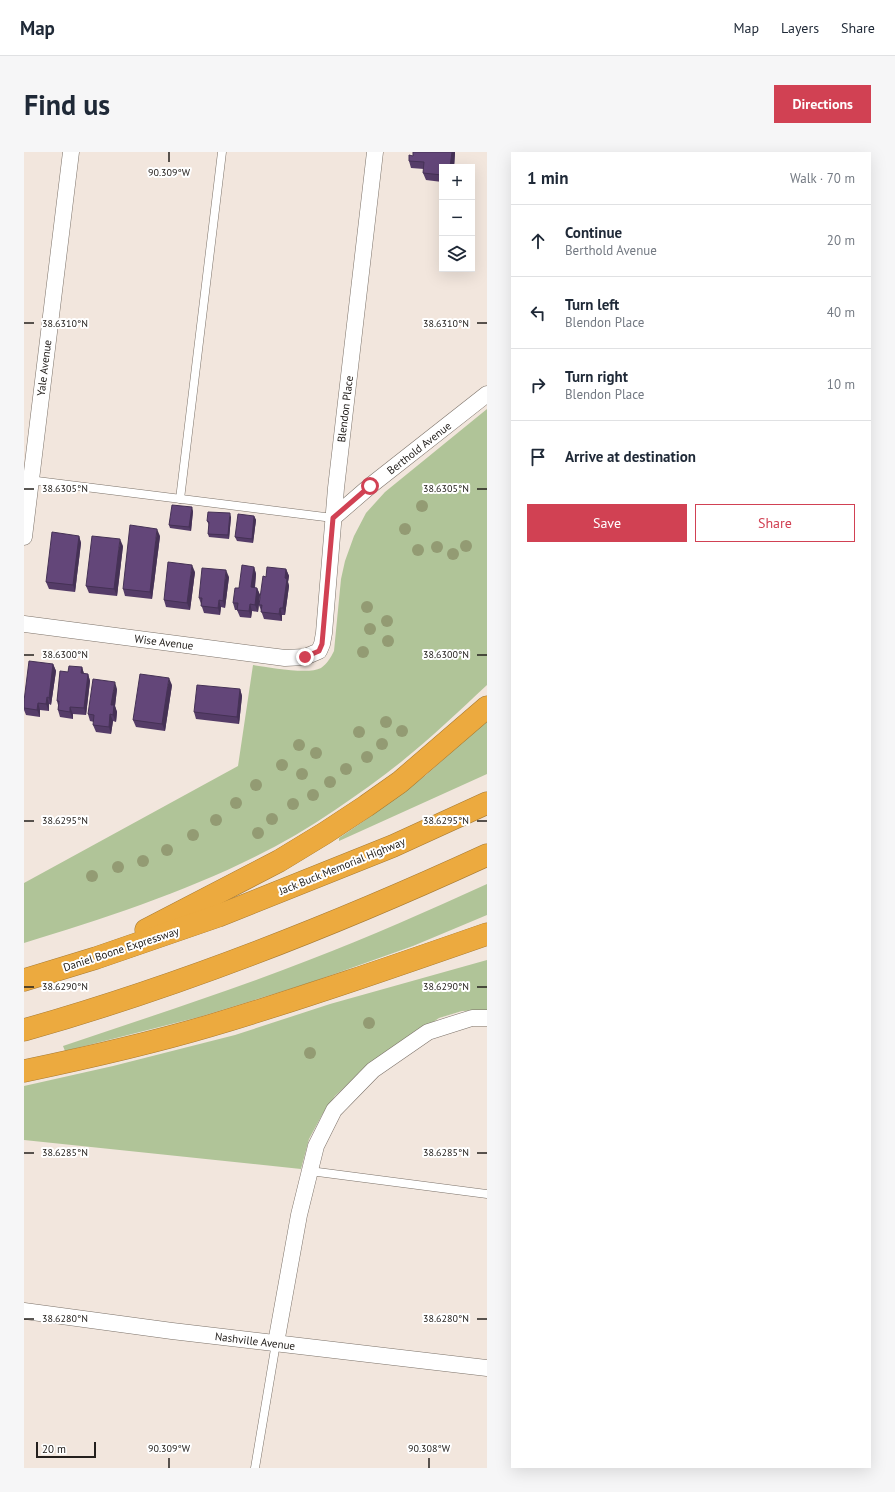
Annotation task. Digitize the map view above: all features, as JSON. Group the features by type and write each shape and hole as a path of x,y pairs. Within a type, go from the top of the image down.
{"highway":[{"path":"96,958 164,920 279,861 324,834 400,782 487,707"},
{"name":"Jack Buck Memorial Highway","path":"218,916 393,846 487,803"},
{"path":"24,1030 217,967 362,910 487,856"},
{"name":"Daniel Boone Expressway","path":"24,980 96,958 218,916"},
{"path":"24,1071 75,1060 207,1027 487,934"}],"street":[{"name":"Yale Avenue","path":"24,537 27,480 71,152"},
{"name":"Blendon Place","path":"305,657 319,651 322,644 333,518 375,152"},
{"name":"Berthold Avenue","path":"333,518 370,486 487,394"},
{"name":"Wise Avenue","path":"24,624 286,658 305,657"},
{"path":"276,1343 299,1215 316,1146 334,1110 373,1070 428,1032 472,1018 487,1018"},
{"name":"Nashville Avenue","path":"24,1310 276,1343 487,1368"}],"lane":[{"path":"180,499 222,152"},
{"path":"27,480 333,518"},
{"path":"310,1171 487,1194"},
{"path":"255,1468 276,1343"}],"green space":[{"path":"487,409 487,685 412,753 368,787 300,832 263,853 185,888 104,918 24,943 24,883 238,766 253,665 307,671 321,668 325,664 334,651 341,579 345,561 354,536 366,513 385,492"},
{"path":"487,720 487,774 339,841 339,838 426,775"},
{"path":"487,884 487,915 413,946 309,983 199,1017 65,1051 63,1046 279,972 421,914"},
{"path":"487,960 487,1010 462,1011 439,1018 360,1073 335,1096 322,1115 309,1139 301,1169 24,1140 24,1086 113,1066 235,1035 330,1004"}],"building":[{"path":"413,152 452,152 450,164 439,164 439,175 423,173 424,162 409,161 409,155 413,156"},
{"path":"172,505 192,507 189,527 169,525"},
{"path":"208,512 230,513 228,535 208,534"},
{"path":"238,514 254,516 252,539 235,537"},
{"path":"130,525 157,529 150,592 123,589"},
{"path":"52,532 79,536 73,585 46,582"},
{"path":"92,536 120,539 114,589 86,586"},
{"path":"168,562 192,565 187,603 164,600"},
{"path":"242,565 254,567 251,587 257,588 255,605 250,604 249,611 237,610 238,603 233,603 235,588 239,588"},
{"path":"267,567 286,569 285,578 287,579 283,608 280,608 279,614 261,612 262,605 259,605 263,576 266,577"},
{"path":"202,568 226,570 223,601 219,600 218,608 201,606 202,598 199,598"},
{"path":"29,661 53,664 49,698 47,697 46,704 38,703 37,710 24,708"},
{"path":"69,666 82,667 81,673 88,674 84,708 70,707 70,712 58,710 59,701 57,701 60,671 68,672"},
{"path":"140,674 169,678 162,724 133,720"},
{"path":"93,679 115,682 111,705 114,705 113,715 110,714 109,727 93,725 94,715 88,714"},
{"path":"197,685 240,689 237,717 194,712"}],"route":[{"path":"305,657 313,655 319,651 322,644 333,518 370,486"}]}
